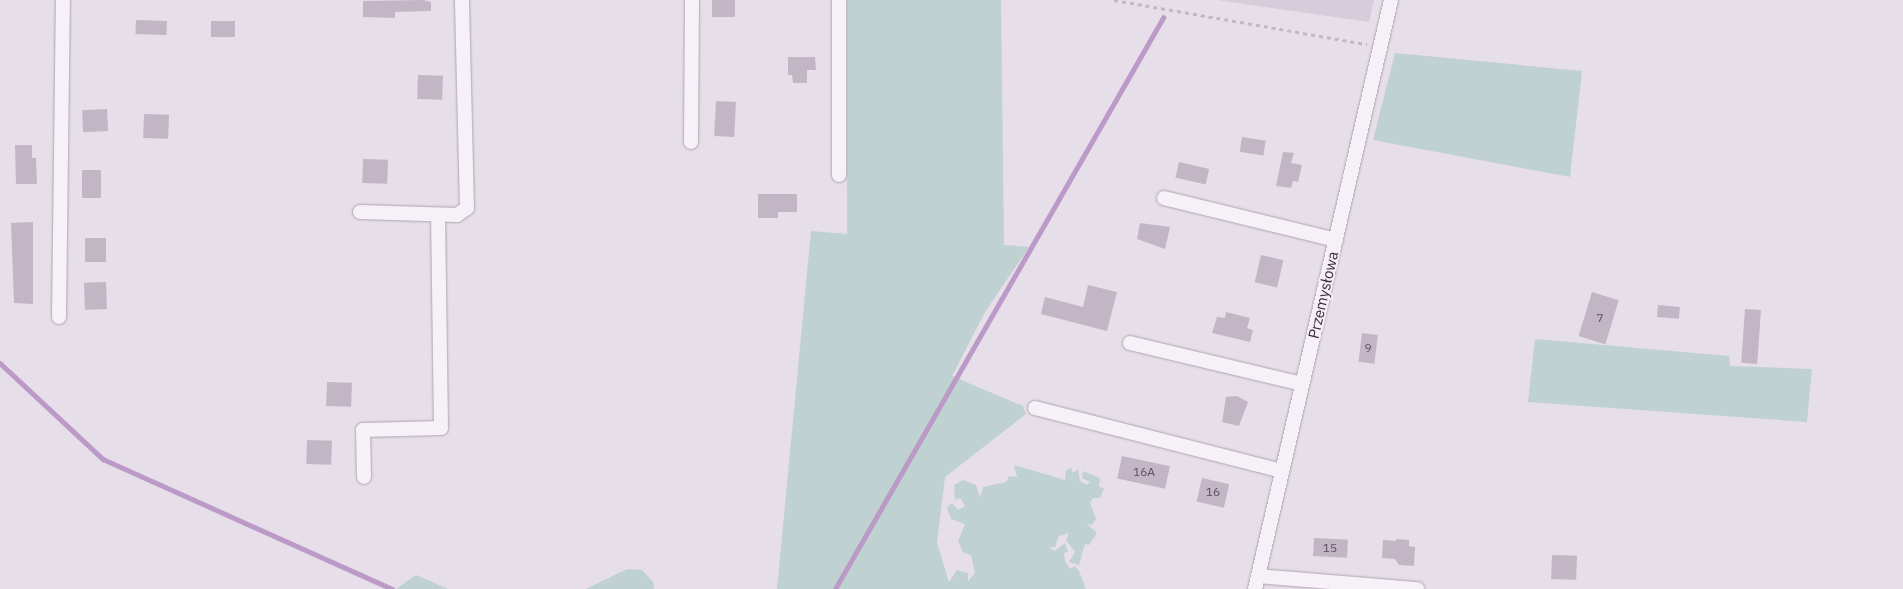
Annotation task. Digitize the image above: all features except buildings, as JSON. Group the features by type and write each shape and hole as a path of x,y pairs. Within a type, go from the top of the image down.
{"street":[{"path":"59,317 63,0"},
{"path":"360,212 457,215 467,208 462,0"},
{"path":"691,142 692,0"},
{"path":"839,0 839,174"},
{"name":"Przemysłowa","path":"1257,582 1391,0"},
{"path":"1164,198 1336,240"},
{"path":"364,477 363,430 441,428 438,215"},
{"path":"1130,343 1302,384"},
{"path":"1035,408 1282,470"},
{"path":"1257,582 1417,589"}],"path":[{"path":"1114,0 1381,46"}],"shaded area":[{"path":"847,0 1001,0 1004,245 1029,247 985,312 952,376 1023,406 1026,414 945,477 937,543 949,582 957,570 968,573 968,581 975,573 971,555 963,552 958,541 965,524 951,519 947,508 952,503 958,510 965,506 960,498 955,500 954,485 963,480 976,485 980,498 983,487 1006,482 1009,476 1017,477 1014,465 1065,480 1066,470 1071,468 1073,473 1078,469 1080,481 1087,485 1090,482 1082,478 1083,471 1100,478 1099,487 1104,488 1100,498 1093,498 1090,503 1096,519 1092,525 1086,523 1097,533 1089,545 1085,544 1079,565 1069,562 1075,552 1066,540 1069,533 1059,536 1055,547 1049,548 1055,551 1065,543 1068,552 1064,553 1065,561 1070,569 1075,566 1079,571 1086,589 777,589 811,231 847,234"},
{"path":"1217,0 1374,0 1369,22"},
{"path":"1395,53 1582,71 1570,177 1373,140"},
{"path":"1535,339 1729,356 1730,366 1812,369 1807,422 1528,402"},
{"path":"627,569 642,570 653,582 654,589 586,589"},
{"path":"416,575 448,589 396,589"}],"waterway":[{"path":"835,589 1163,18"},
{"path":"0,363 103,459 392,589"}]}
